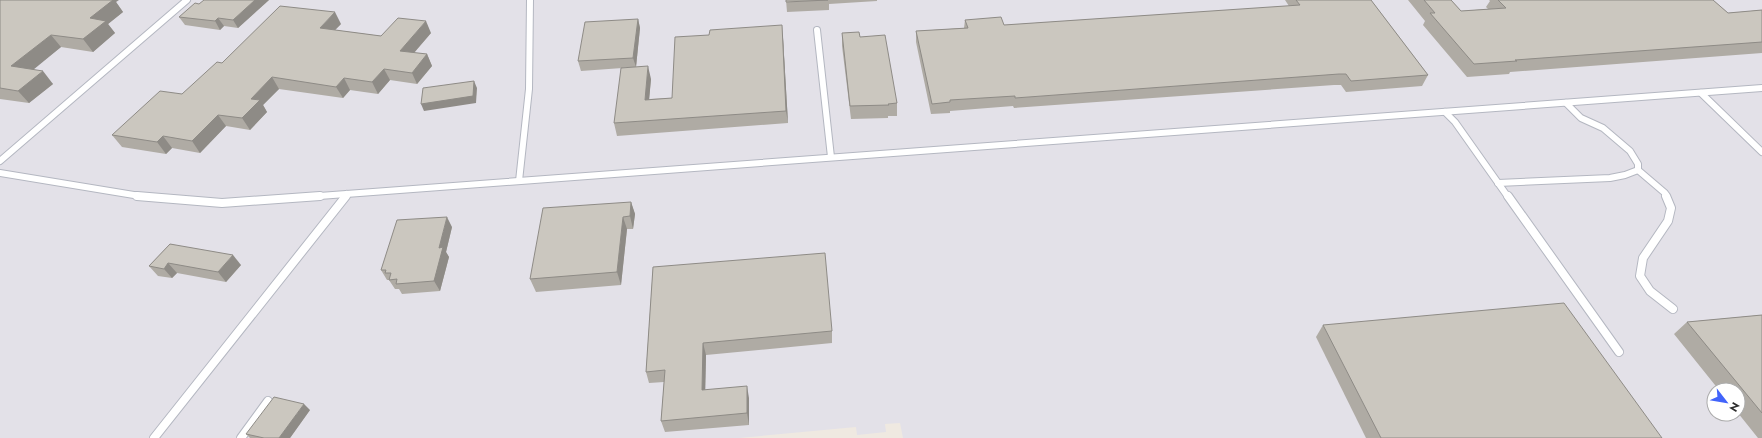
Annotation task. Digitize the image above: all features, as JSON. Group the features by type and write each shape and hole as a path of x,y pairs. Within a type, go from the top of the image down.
{"lane":[{"path":"0,161 187,0"},
{"path":"519,180 529,89 530,0"},
{"path":"817,30 831,157"},
{"path":"0,173 128,194 194,202 222,203 1762,88"},
{"path":"1701,93 1762,152"},
{"path":"1566,103 1581,118 1603,128 1630,151 1638,164 1638,170 1665,193 1670,208 1668,221 1643,258 1640,276 1650,291 1673,309"},
{"path":"1445,112 1455,122 1619,352"},
{"path":"1498,183 1525,183 1605,178 1630,174 1638,170"},
{"path":"154,438 347,194"},
{"path":"241,438 268,401"}],"shaded area":[{"path":"0,0 1762,0 1762,438 903,438 900,423 885,424 886,432 857,435 856,427 739,438 0,438"}],"building":[{"path":"0,0 113,0 90,18 106,21 83,39 51,35 11,66 43,71 18,91 0,88"},
{"path":"204,0 255,0 233,20 218,18 215,21 179,17 195,3 199,4"},
{"path":"786,0 828,0 786,2"},
{"path":"1296,0 1371,0 1428,75 1351,81 1346,74 1339,74 1015,98 1015,96 950,100 950,102 932,104 916,31 968,28 965,20 1001,17 1004,25 1300,5"},
{"path":"1424,0 1451,0 1461,11 1506,8 1498,0 1713,0 1728,13 1762,10 1762,42 1474,64 1430,13 1435,13"},
{"path":"280,6 335,12 320,28 381,36 398,18 426,21 400,51 427,54 412,73 384,69 372,82 344,78 336,87 272,77 251,99 260,100 242,118 218,115 192,141 163,136 157,142 112,135 160,91 182,94 217,62 222,63"},
{"path":"638,19 633,58 578,61 585,22"},
{"path":"782,25 786,111 614,123 621,68 648,66 645,100 672,98 675,37 709,35 710,30"},
{"path":"859,32 860,37 885,35 897,103 888,104 889,105 850,106 842,33"},
{"path":"474,81 473,96 421,104 423,88"},
{"path":"631,202 630,216 623,217 617,272 530,279 543,208"},
{"path":"447,217 439,248 443,247 434,281 396,284 397,279 389,280 391,273 385,273 386,270 381,270 397,220"},
{"path":"170,244 233,255 218,272 168,263 164,269 149,266"},
{"path":"825,253 832,331 703,343 702,390 747,386 747,413 661,421 665,370 646,372 653,267"},
{"path":"1564,303 1662,438 1381,438 1323,325"},
{"path":"1762,315 1762,413 1746,394 1746,382 1736,382 1687,322"},
{"path":"274,397 304,404 279,438 264,438 246,434"}]}
